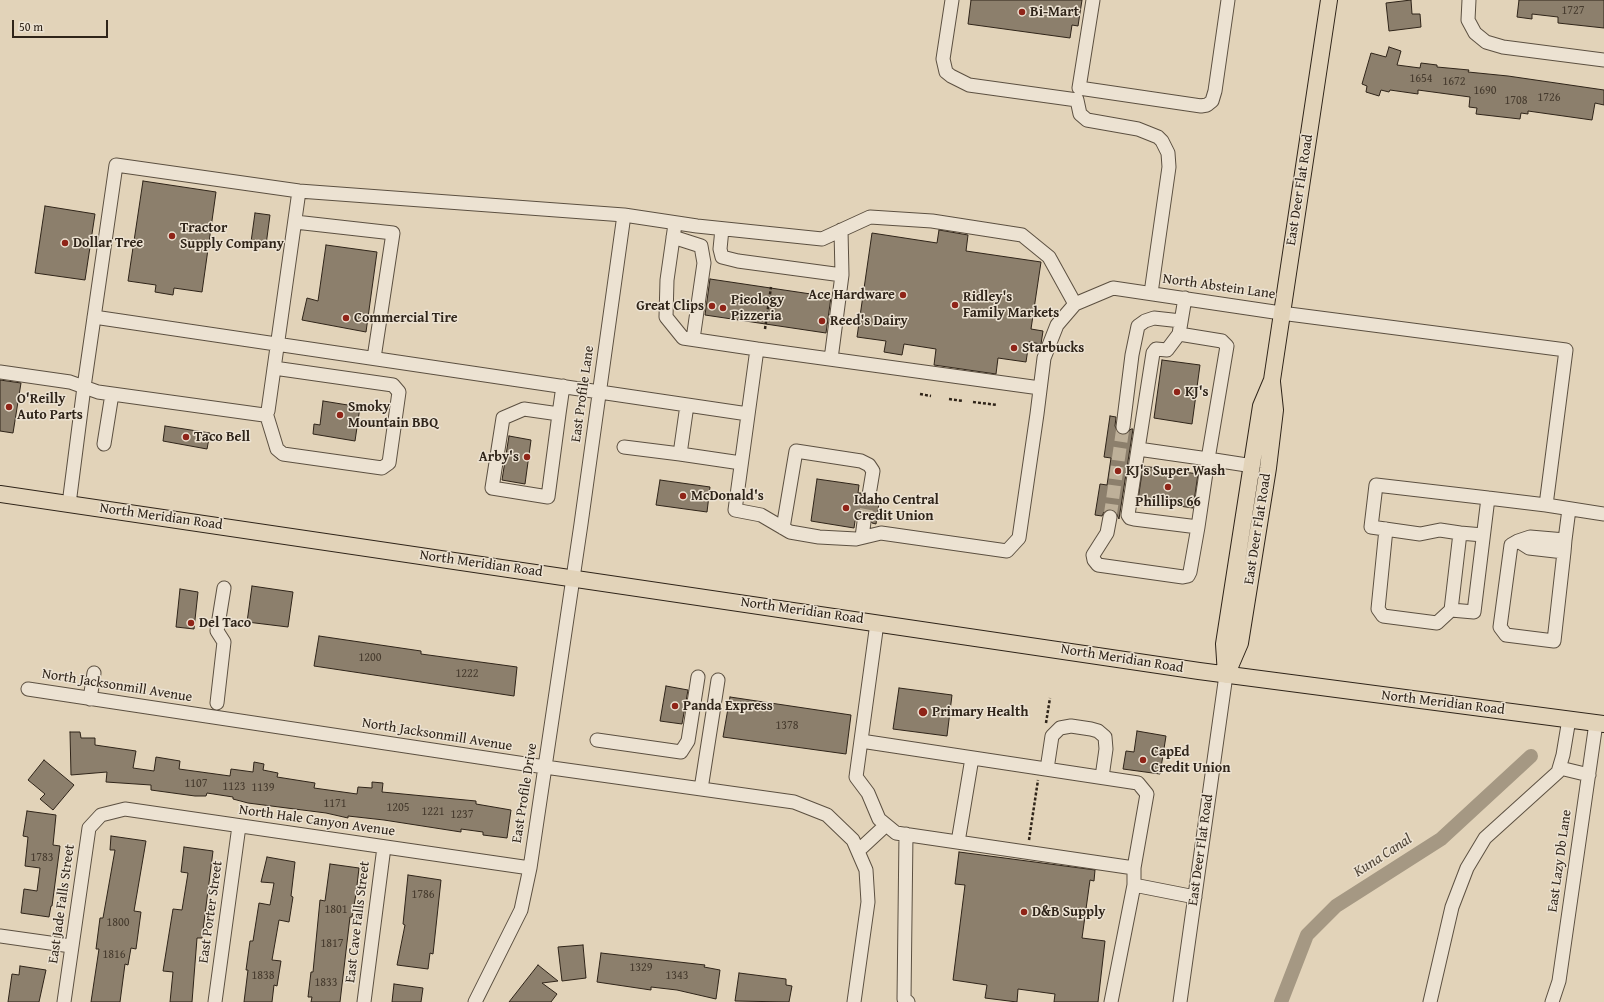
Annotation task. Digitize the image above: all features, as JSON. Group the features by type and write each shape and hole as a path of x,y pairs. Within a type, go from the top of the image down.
{"main road":[{"name":"East Deer Flat Road","path":"1226,674 1240,643 1268,468 1275,410 1272,380 1329,0"},
{"name":"East Deer Flat Road","path":"1226,674 1224,644 1253,466 1261,406 1272,380"},
{"name":"North Meridian Road","path":"0,494 1226,674 1600,723"}],"street":[{"path":"952,0 943,59 946,72 969,85 1201,106 1207,105 1212,101 1215,91 1228,0"},
{"path":"1093,0 1078,94 1080,114 1087,120 1138,129 1152,134 1158,137 1166,147 1169,167 1151,294"},
{"path":"1469,0 1468,20 1475,33 1486,42 1503,47 1604,60"},
{"path":"69,504 84,387 116,165 299,191 624,215 675,224 822,239 870,217 932,221 1022,235 1049,257 1075,304 1057,325 1044,358 1019,538 1007,551 881,532 862,537 819,537 790,532 761,515 735,510 757,349"},
{"path":"274,368 393,385 399,392 389,463 382,468 283,454 276,449 266,413 268,411 274,368 278,344 299,191"},
{"name":"East Profile Lane","path":"574,578 624,215"},
{"path":"295,222 393,234 374,358"},
{"path":"675,224 667,280 666,318 683,338 1040,388"},
{"path":"722,229 720,249 722,257 738,261 842,275"},
{"path":"831,359 842,275 841,230"},
{"path":"673,237 701,246 704,263 693,339"},
{"name":"North Abstein Lane","path":"1075,304 1113,288 1281,313 1566,350 1546,505"},
{"path":"1185,298 1180,328 1171,347 1167,350 1156,349 1153,353 1128,512 1130,518 1198,527"},
{"path":"94,317 748,414"},
{"path":"1110,517 1107,533 1093,556 1098,565 1188,576 1198,527 1226,343 1154,318 1145,321 1138,326 1132,355 1123,427"},
{"path":"0,372 70,382 98,392 264,415 266,413"},
{"path":"559,414 524,409 503,418 492,488 548,497 563,386"},
{"path":"104,444 112,394"},
{"path":"680,454 687,405"},
{"path":"624,447 741,463"},
{"path":"1138,449 1253,466"},
{"path":"783,528 796,451 861,461 869,465 872,471 869,495"},
{"path":"1483,535 1440,530 1420,534 1371,527 1376,485 1546,505 1604,514"},
{"path":"1451,610 1474,612 1488,498"},
{"path":"1565,546 1530,538 1518,541 1511,545 1500,627 1506,635 1554,641 1565,546 1569,509"},
{"path":"862,537 864,522"},
{"path":"1386,529 1378,609 1383,616 1437,623 1451,610 1460,533"},
{"name":"East Profile Drive","path":"475,1002 521,910 530,868 574,578"},
{"path":"217,703 224,642 217,631 224,588"},
{"path":"877,623 856,777 868,793 879,819 896,833 1134,868"},
{"path":"90,699 94,673"},
{"name":"East Deer Flat Road","path":"1180,1002 1226,674"},
{"path":"597,740 678,753 681,752 688,741 698,677"},
{"path":"701,789 718,680"},
{"name":"North Jacksonmill Avenue","path":"28,689 545,767 794,802 827,815 855,846"},
{"path":"1430,1002 1452,907 1473,856 1485,838 1558,772 1569,719"},
{"name":"East Lazy Db Lane","path":"1552,1002 1559,981 1589,774 1600,723"},
{"path":"1047,769 1052,736 1060,728 1070,726 1091,729 1098,731 1105,737 1106,749 1102,777"},
{"path":"861,741 1138,783 1147,794 1134,868 1134,885 1111,1002"},
{"path":"958,842 972,758"},
{"path":"1560,768 1589,774"},
{"name":"North Hale Canyon Avenue","path":"101,815 125,809 530,868"},
{"name":"East Jade Falls Street","path":"64,1002 89,828 101,815"},
{"path":"854,1002 868,902 866,870 855,846 886,825"},
{"name":"East Porter Street","path":"215,1002 239,826"},
{"path":"906,834 904,999 908,1002"},
{"name":"East Cave Falls Street","path":"364,1002 384,847"},
{"path":"1134,885 1195,897"},
{"path":"0,936 71,946"}],"path":[{"path":"765,328 771,286"},
{"path":"920,394 931,396"},
{"path":"949,399 963,400"},
{"path":"973,402 997,406"}],"building":[{"name":"Bi-Mart","path":"971,0 1082,0 1078,26 1072,25 1070,38 968,24"},
{"path":"1411,0 1412,14 1420,14 1421,27 1389,31 1386,3"},
{"path":"1519,0 1604,0 1604,28 1558,23 1558,17 1532,14 1532,19 1517,17"},
{"path":"1389,47 1401,51 1397,65 1420,68 1421,63 1437,65 1437,67 1469,70 1468,72 1508,76 1604,90 1604,105 1595,103 1592,120 1528,111 1528,114 1521,113 1520,119 1476,114 1477,108 1469,107 1470,97 1418,90 1418,94 1381,90 1379,96 1366,92 1367,86 1362,84 1371,53 1386,57"},
{"name":"Tractor Supply Company","path":"143,181 216,192 202,292 174,288 173,295 155,292 156,285 128,281"},
{"name":"Dollar Tree","path":"45,206 95,214 85,280 35,273"},
{"path":"255,213 270,215 266,245 251,242"},
{"path":"939,230 968,235 966,251 1041,262 1031,329 1043,331 1041,344 1029,342 1026,362 998,358 996,374 934,365 936,349 904,344 902,355 884,352 886,341 857,337 872,233 937,243"},
{"path":"326,245 377,252 366,332 302,320 307,298 318,301"},
{"path":"710,279 831,297 826,333 705,315"},
{"name":"KJ's","path":"1162,360 1200,365 1192,424 1154,418"},
{"name":"O'Reilly Auto Parts","path":"0,380 21,383 13,433 0,431"},
{"name":"Smoky Mountain BBQ","path":"323,401 360,407 355,441 313,434 314,424 320,425"},
{"name":"KJ's Super Wash","path":"1110,416 1116,417 1115,426 1119,434 1126,434 1133,429 1119,519 1115,511 1111,509 1104,512 1102,516 1095,515 1100,484 1107,485 1111,458 1104,457"},
{"name":"Taco Bell","path":"165,426 210,433 207,449 163,441"},
{"path":"509,436 531,440 525,484 502,480"},
{"name":"Phillips 66","path":"1143,466 1198,474 1193,508 1138,500"},
{"name":"Idaho Central Credit Union","path":"817,479 859,485 858,493 861,493 862,498 867,503 875,500 877,496 880,496 876,524 872,523 869,516 865,514 861,515 855,521 854,528 811,521"},
{"name":"McDonald's","path":"660,480 710,487 707,512 656,505"},
{"path":"252,586 293,592 288,627 247,622"},
{"path":"180,589 198,592 194,629 176,627"},
{"path":"319,636 421,651 421,654 517,667 514,696 314,666"},
{"name":"Panda Express","path":"666,686 688,690 682,724 660,721"},
{"name":"Primary Health","path":"899,688 952,695 947,736 893,729"},
{"path":"730,697 851,715 846,754 723,737"},
{"name":"CapEd Credit Union","path":"1137,731 1166,736 1160,774 1123,769 1126,751 1134,752"},
{"path":"70,732 80,732 81,738 95,738 95,745 136,751 133,768 154,771 156,757 180,761 179,769 230,776 231,769 253,772 254,762 264,764 263,770 278,773 277,777 315,783 314,788 357,794 358,787 372,788 372,782 383,783 382,792 476,801 476,804 511,810 507,838 483,835 483,832 461,829 461,832 384,820 348,816 348,818 326,813 248,803 233,799 233,797 207,793 206,796 195,796 151,790 151,785 106,782 107,772 71,775"},
{"path":"44,760 74,785 53,810 40,799 45,794 28,780"},
{"path":"27,811 56,815 53,845 60,846 52,906 49,917 21,913 24,889 37,891 40,868 25,866 28,837 23,836"},
{"path":"111,836 146,841 134,911 141,912 136,949 131,948 128,965 125,964 120,1002 91,1002 99,949 96,949 100,918 103,918 115,850 110,850"},
{"path":"184,847 213,851 202,938 197,938 192,1002 170,1002 173,972 163,971 173,909 182,910 188,873 181,872"},
{"name":"D&B Supply","path":"959,852 1095,870 1094,881 1090,880 1082,938 1105,941 1098,1002 1054,1002 1055,994 1018,989 1017,1002 985,998 987,985 953,980 965,885 955,884"},
{"path":"267,857 295,862 291,896 293,897 289,922 279,920 272,960 281,961 277,986 274,985 272,1002 244,1002 250,941 253,941 259,903 270,905 274,883 261,882"},
{"path":"330,864 359,868 356,894 352,917 350,917 340,1002 311,1002 312,997 308,997 311,972 313,972 320,900 325,901"},
{"path":"408,875 441,880 433,954 430,953 428,969 397,965 405,925 403,924"},
{"path":"583,945 586,978 562,981 558,947"},
{"path":"601,953 705,965 704,967 720,970 716,999 677,990 651,987 651,990 597,982"},
{"path":"538,965 558,981 542,983 557,994 551,1002 509,1002"},
{"path":"20,966 46,970 39,1002 8,1002 12,974 19,975"},
{"path":"739,973 786,979 786,985 792,986 789,1002 735,1001"},
{"path":"394,984 423,988 421,1002 392,1002"}],"waterway":[{"name":"Kuna Canal","path":"1281,1002 1307,935 1336,906 1441,839 1531,756"}],"tunnel":[{"path":"1110,517 1123,427"},
{"path":"864,522 869,495"}],"place":[{"name":"Bi-Mart","path":"1022,12"},
{"name":"Tractor Supply Company","path":"172,236"},
{"name":"Dollar Tree","path":"65,243"},
{"name":"Ace Hardware","path":"903,295"},
{"name":"Ridley's Family Markets","path":"955,305"},
{"name":"Great Clips","path":"712,306"},
{"name":"Pieology Pizzeria","path":"723,308"},
{"name":"Commercial Tire","path":"346,318"},
{"name":"Reed's Dairy","path":"822,321"},
{"name":"Starbucks","path":"1014,348"},
{"name":"KJ's","path":"1177,392"},
{"name":"O'Reilly Auto Parts","path":"9,407"},
{"name":"Smoky Mountain BBQ","path":"340,415"},
{"name":"Taco Bell","path":"186,437"},
{"name":"Arby's","path":"527,457"},
{"name":"KJ's Super Wash","path":"1118,471"},
{"name":"Phillips 66","path":"1168,487"},
{"name":"McDonald's","path":"683,496"},
{"name":"Idaho Central Credit Union","path":"846,508"},
{"name":"Del Taco","path":"191,623"},
{"name":"Panda Express","path":"675,706"},
{"name":"Primary Health","path":"923,712"},
{"name":"CapEd Credit Union","path":"1143,760"},
{"name":"D&B Supply","path":"1024,912"}]}
